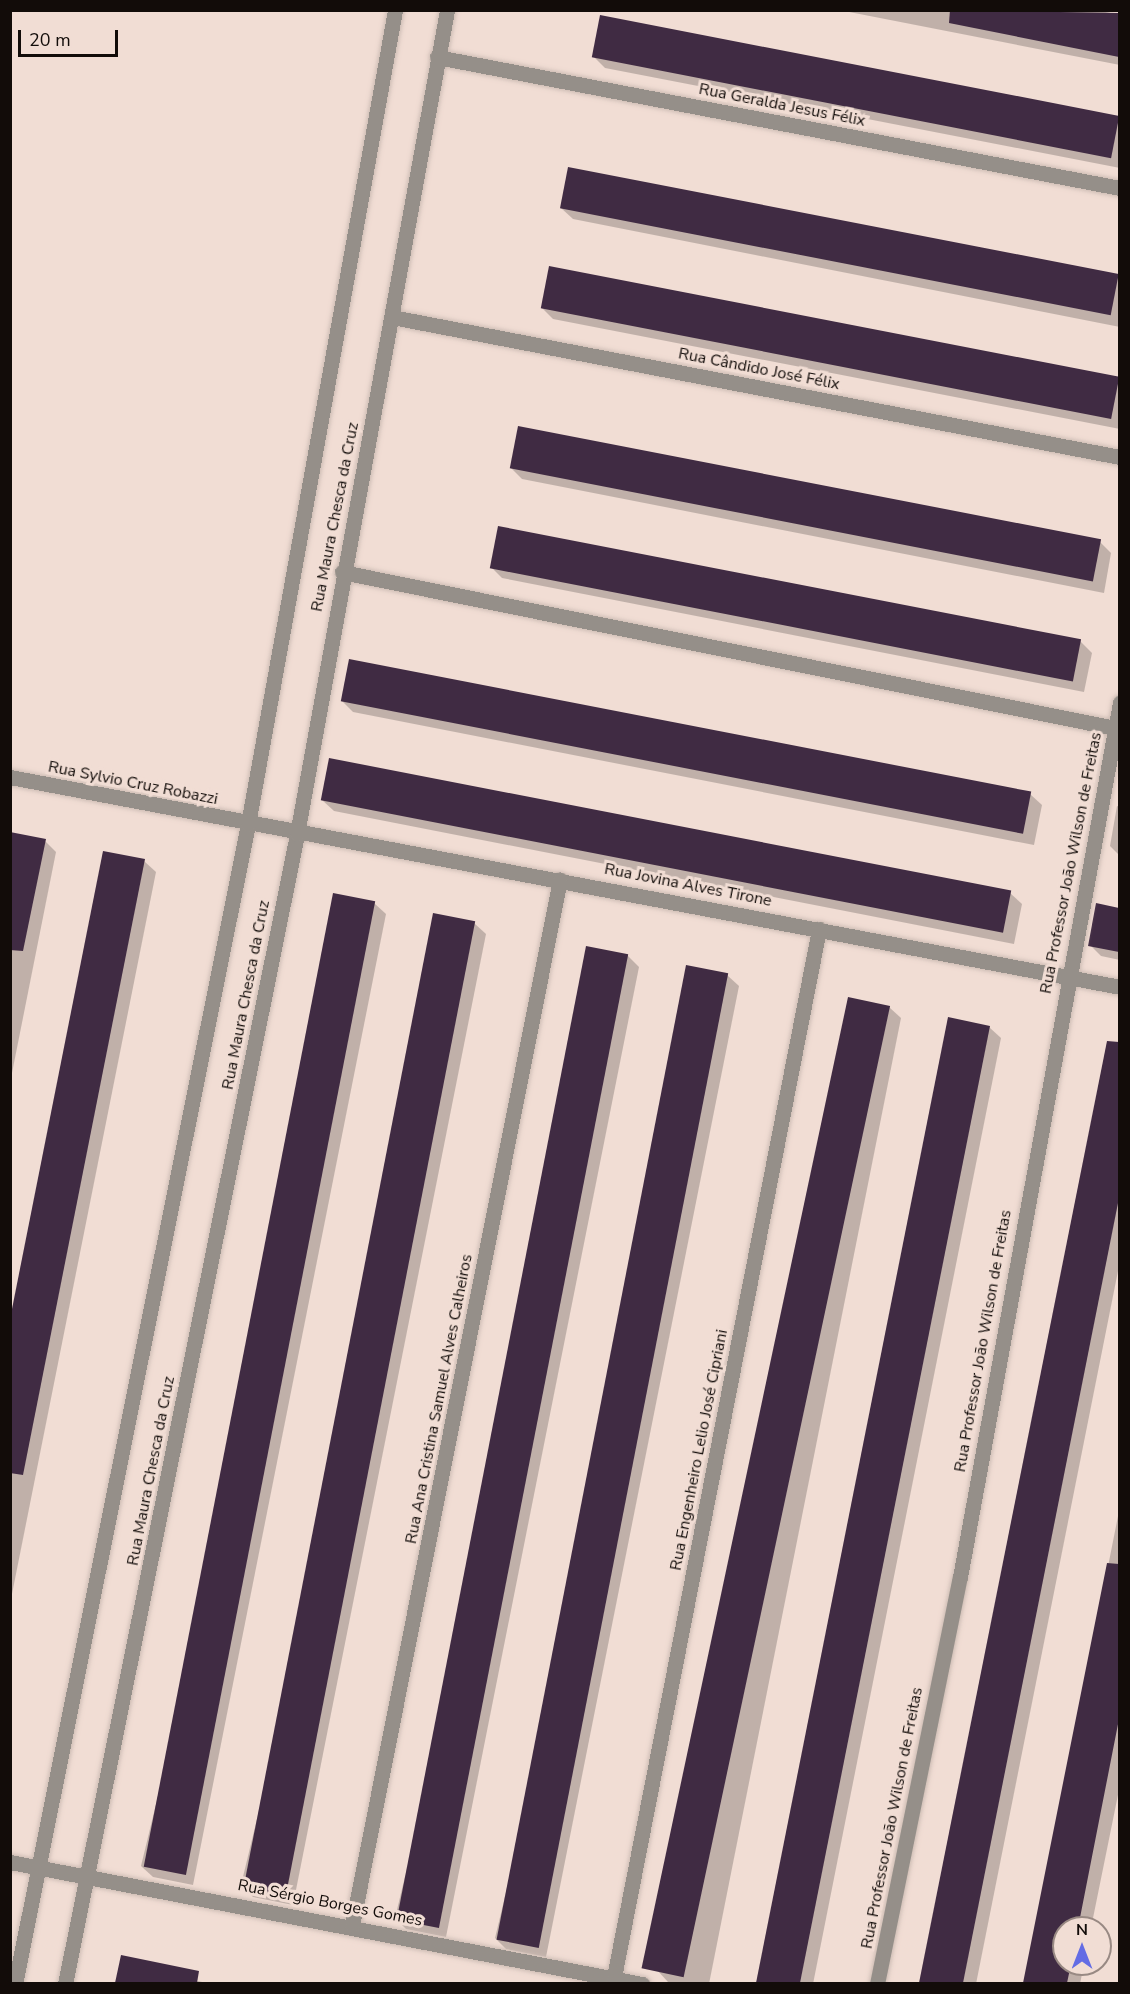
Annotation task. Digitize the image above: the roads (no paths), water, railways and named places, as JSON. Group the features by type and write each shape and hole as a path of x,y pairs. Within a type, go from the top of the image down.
{"street":[{"name":"Rua Maura Chesca da Cruz","path":"15,1983 248,824 395,10"},
{"name":"Rua Maura Chesca da Cruz","path":"65,1983 297,834 342,572 392,317 447,10"},
{"name":"Rua Geralda Jesus Félix","path":"437,57 1119,189"},
{"name":"Rua Cândido José Félix","path":"392,317 1119,457"},
{"path":"342,572 1117,728"},
{"name":"Rua Professor João Wilson de Freitas","path":"877,1983 960,1577 1068,977 1117,728 1119,704"},
{"name":"Rua Sylvio Cruz Robazzi","path":"10,777 248,824"},
{"name":"Rua Jovina Alves Tirone","path":"248,824 560,879 1119,987"},
{"name":"Rua Ana Cristina Samuel Alves Calheiros","path":"352,1925 560,879"},
{"name":"Rua Engenheiro Lelio José Cipriani","path":"614,1977 819,929"},
{"name":"Rua Sérgio Borges Gomes","path":"10,1862 352,1925 642,1983"}]}
